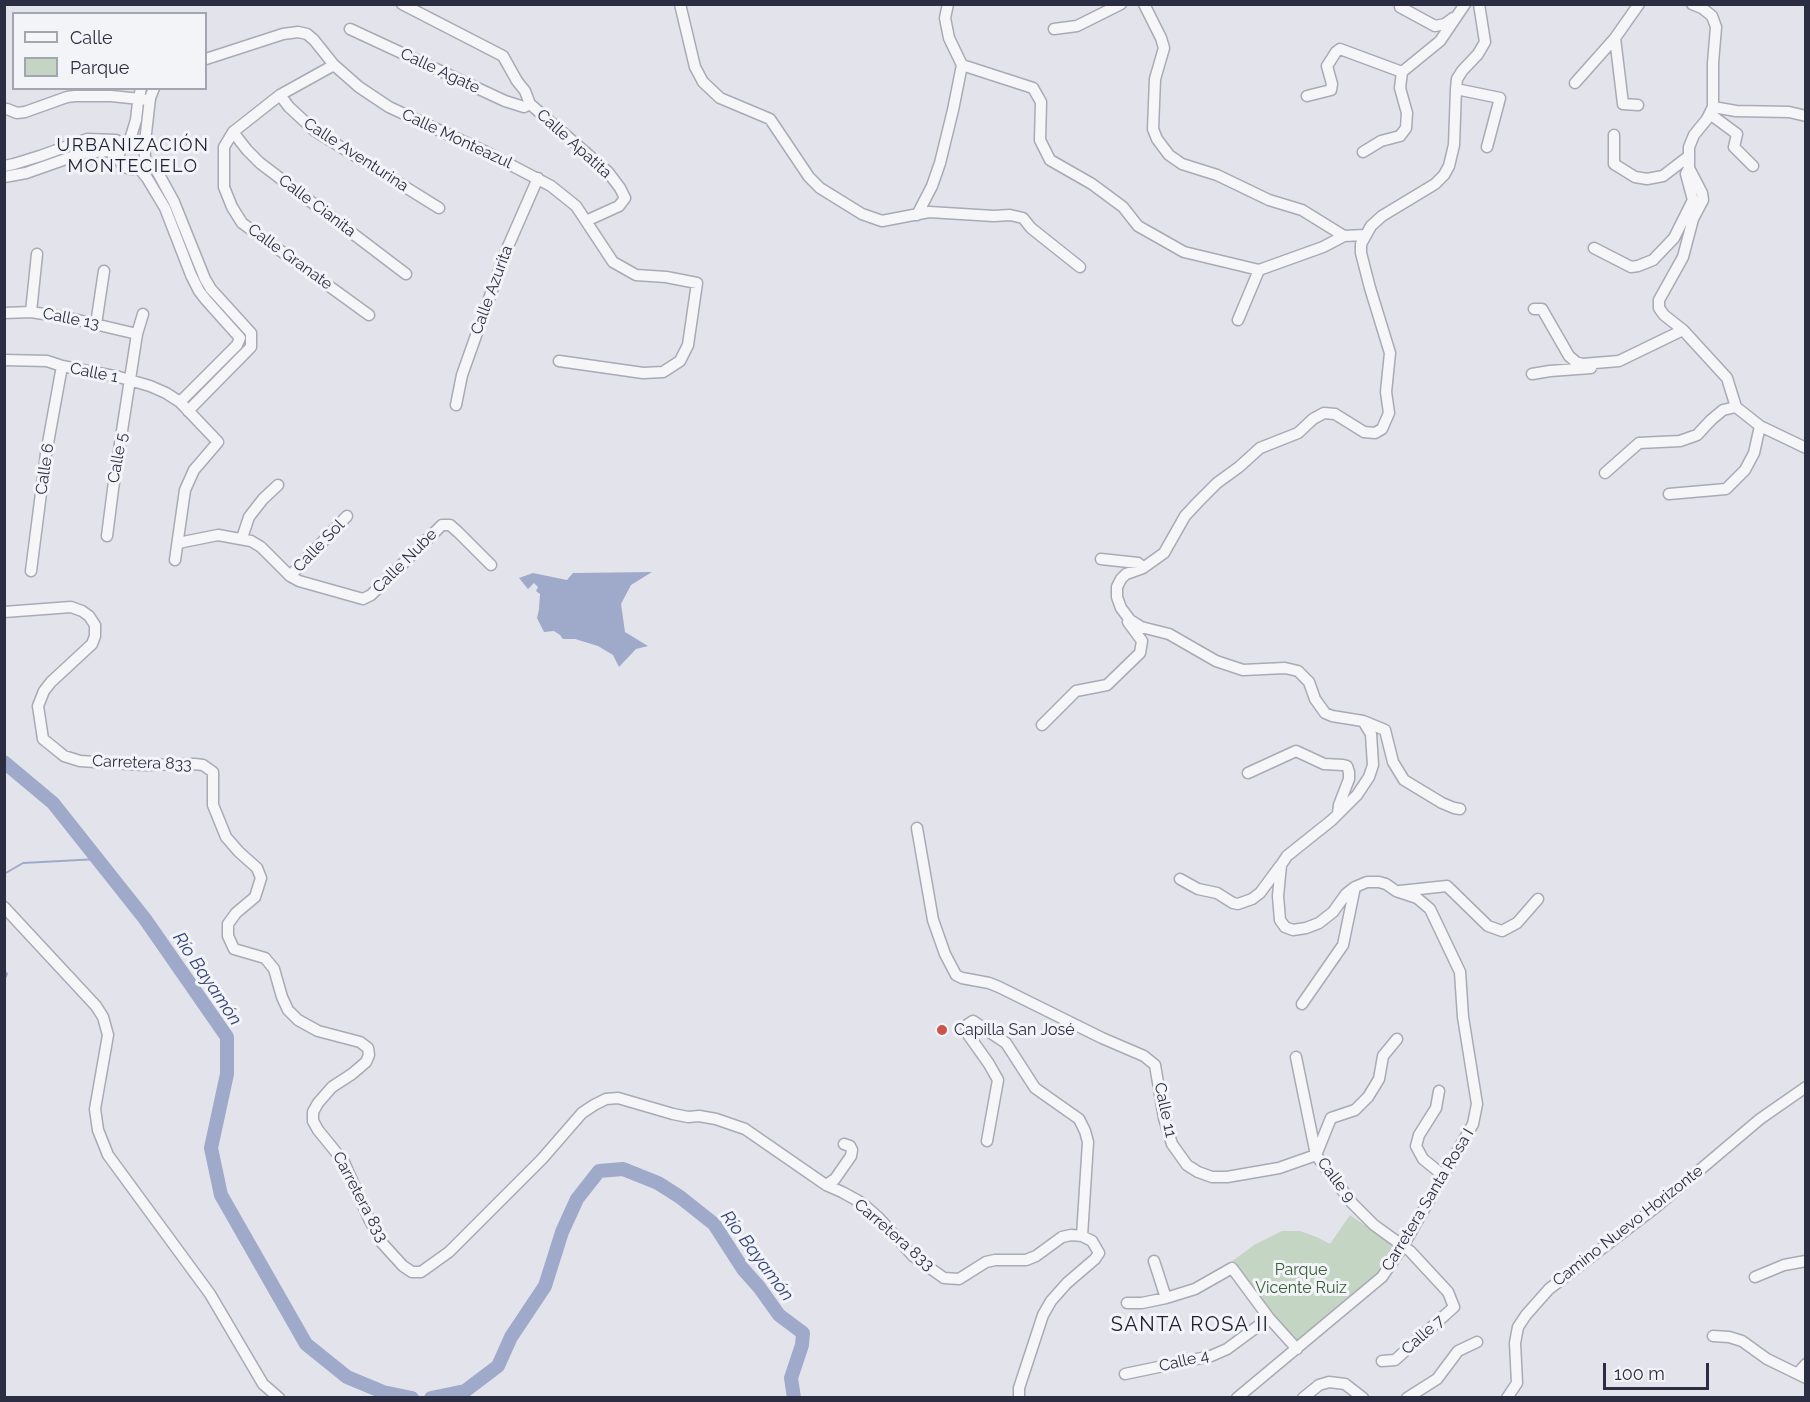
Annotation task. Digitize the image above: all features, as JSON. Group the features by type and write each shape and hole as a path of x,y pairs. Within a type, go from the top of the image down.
{"street":[{"name":"Calle Apatita","path":"402,4 503,56 525,91 530,104 608,172 625,198 620,206 586,221"},
{"path":"680,4 695,67 703,82 720,98 770,119 808,177 820,188 862,214 882,221 929,212 1010,215 1023,218 1031,228 1080,267"},
{"path":"917,215 932,186 940,163 962,64 949,38 945,18 948,4"},
{"path":"1054,29 1077,26 1121,4"},
{"path":"1144,4 1164,48 1155,79 1153,129 1157,139 1169,155 1182,164 1217,175 1269,200 1302,210 1344,236"},
{"path":"1400,4 1400,7 1435,26 1445,24 1458,15"},
{"path":"1364,152 1381,141 1400,136 1406,128 1407,113 1400,88 1402,72 1440,42 1465,4"},
{"path":"1042,725 1076,691 1107,685 1140,653 1142,641 1122,613 1117,597 1120,579 1126,574 1143,568 1164,553 1185,516 1217,483 1260,448 1298,433 1313,419 1324,413 1335,414 1364,432 1375,433 1383,429 1389,413 1386,392 1390,353 1361,253 1361,244 1364,235 1382,216 1435,184 1449,166 1454,145 1458,79 1485,42 1479,4"},
{"path":"1575,83 1615,38 1639,4"},
{"path":"1594,248 1631,267 1653,260 1674,238 1693,200 1686,174 1689,168 1689,147 1694,135 1712,110 1716,27 1712,16 1699,6"},
{"name":"Calle Agate","path":"350,29 505,101 525,107 530,104"},
{"name":"Calle Monteazul","path":"207,59 282,34 298,32 307,34 334,65 358,87 389,107 486,152 551,186 576,206 613,261 636,275 666,277 697,283 688,345 680,361 663,372 643,373 559,362"},
{"path":"1615,38 1623,104 1638,105"},
{"path":"1307,96 1331,90 1332,84 1327,66 1340,49 1402,72"},
{"path":"962,64 1033,88 1041,102 1040,140 1050,160 1092,184 1123,207 1138,226 1184,252 1259,270 1323,247 1344,236 1364,235"},
{"path":"233,132 280,95 334,65"},
{"path":"1456,89 1500,98 1487,147"},
{"name":"Calle Aventurina","path":"280,95 289,107 315,131 439,208"},
{"path":"6,109 17,113 25,112 75,96 143,96"},
{"path":"142,159 130,168 123,165 122,146 136,120 143,96"},
{"path":"142,159 143,96"},
{"path":"1712,110 1789,112 1806,116"},
{"path":"1712,110 1737,134 1734,147 1753,166"},
{"name":"Calle Cianita","path":"233,132 260,163 406,274"},
{"name":"Calle Granate","path":"233,132 224,147 224,188 242,223 369,315"},
{"path":"1614,135 1614,164 1635,177 1647,179 1663,176 1689,156"},
{"path":"4,165 34,158 87,139 122,146 140,145 142,159 152,185 165,208 199,291 240,338 237,345 180,402"},
{"path":"4,177 27,173 82,153 107,151 122,146"},
{"path":"142,159 157,171 174,202 211,289 251,333 251,347 188,411"},
{"path":"1689,168 1702,193 1703,200 1693,219 1683,257 1659,300 1659,308 1683,330 1727,378 1736,407 1760,426 1806,448"},
{"name":"Calle Azurita","path":"456,405 462,375 506,251 538,178"},
{"path":"31,312 37,254"},
{"path":"1238,320 1259,270"},
{"path":"96,324 104,271"},
{"path":"1534,309 1542,309 1569,356 1583,364 1619,361 1683,330"},
{"name":"Calle 13","path":"4,313 31,312 137,334"},
{"name":"Calle 5","path":"107,536 137,334 143,314"},
{"name":"Calle 1","path":"4,360 47,361 131,380 166,393 180,402 218,442 194,470 185,490 178,543"},
{"path":"1532,374 1550,370 1598,367 1601,362"},
{"name":"Calle 6","path":"31,572 46,454 62,366"},
{"path":"1605,472 1639,443 1680,441 1697,435 1723,410 1736,407"},
{"path":"1668,494 1726,489 1745,470 1754,453 1760,426"},
{"path":"242,538 249,517 278,485"},
{"name":"Calle Sol","path":"290,576 347,516"},
{"name":"Calle Nube","path":"178,543 218,535 251,540 299,582 363,599 371,595 442,525 450,525 491,565"},
{"path":"175,560 178,543"},
{"path":"1101,559 1138,563 1143,568"},
{"name":"Carretera 833","path":"4,612 71,607 89,616 95,626 96,636 92,644 51,682 44,691 38,706 43,739 52,747 64,756 80,761 144,765 194,764 202,765 213,772 213,805 219,824 226,837 239,852 257,867 261,878 255,897 236,913 228,924 228,936 234,949 265,958 274,969 288,1010 298,1020 318,1030 360,1042 368,1048 369,1055 366,1062 332,1088 318,1103 313,1112 313,1121 344,1162 382,1243 403,1266 412,1272 421,1272 449,1252 542,1159 582,1113 594,1105 618,1098 673,1114 716,1119 745,1129 826,1185 862,1203 879,1218 913,1256 944,1278 959,1279 986,1262 995,1260 1026,1260 1036,1256 1062,1237 1082,1236"},
{"path":"1121,608 1130,620 1141,627 1168,634 1216,661 1243,670 1286,668 1298,671 1309,682 1315,699 1325,713 1363,720 1385,730 1393,762 1404,780 1442,803 1460,809"},
{"path":"1180,879 1198,889 1217,893 1238,904 1260,893 1287,856 1338,814 1357,795 1369,777 1373,765 1371,734 1363,720"},
{"path":"1248,773 1296,751 1324,764 1347,766 1349,778 1338,814"},
{"name":"Calle 11","path":"917,828 933,920 945,954 956,975 999,987 1144,1056 1155,1065 1169,1135 1172,1144 1187,1166 1212,1177 1227,1178 1279,1168 1316,1155"},
{"path":"1281,865 1278,896 1280,920 1285,927 1293,930 1319,923 1333,912 1346,894 1355,887"},
{"name":"Carretera Santa Rosa I","path":"1237,1398 1382,1277 1403,1246 1473,1124 1477,1104 1463,1017 1460,972 1430,909 1417,898 1396,891 1386,884 1367,882 1355,887"},
{"path":"1396,891 1447,886 1488,926 1502,931 1517,923 1538,900"},
{"path":"1302,1004 1343,945 1355,887"},
{"path":"4,907 96,1006 103,1017 108,1035 95,1109 98,1130 108,1155 210,1294 263,1384 279,1398"},
{"path":"987,1141 998,1080 967,1033 967,1025 973,1021 1006,1043 1035,1088 1079,1119 1088,1142 1082,1236 1092,1241 1099,1253 1051,1301 1019,1388 1019,1398"},
{"path":"1316,1155 1331,1118 1356,1110 1368,1096 1379,1079 1383,1056 1397,1039"},
{"name":"Calle 9","path":"1296,1057 1316,1155 1352,1203 1374,1225 1403,1246"},
{"name":"Camino Nuevo Horizonte","path":"1507,1398 1518,1383 1515,1343 1518,1328 1549,1288 1656,1207 1760,1119 1806,1087"},
{"path":"1439,1091 1436,1108 1419,1135 1416,1146 1423,1159 1444,1176"},
{"path":"826,1185 835,1179 851,1156 850,1146 844,1144"},
{"name":"Calle 7","path":"1382,1361 1395,1360 1454,1307 1448,1292 1403,1246"},
{"path":"1154,1261 1166,1298"},
{"path":"1755,1277 1784,1265 1806,1261"},
{"path":"1127,1303 1142,1304 1195,1289 1232,1268 1269,1318 1297,1349"},
{"name":"Calle 4","path":"1125,1374 1211,1356 1227,1349 1269,1318"},
{"path":"1713,1336 1729,1336 1742,1341 1767,1359 1802,1376 1806,1364"},
{"path":"1407,1398 1437,1379 1458,1352 1477,1342"},
{"path":"1302,1398 1319,1384 1329,1382 1345,1384 1363,1398"}],"green space":[{"name":"Parque Vicente Ruiz","path":"1350,1215 1395,1246 1373,1279 1297,1341 1292,1340 1231,1262 1254,1245 1282,1231 1300,1231 1330,1244"}],"water":[{"path":"652,572 631,585 621,604 625,632 648,646 636,649 619,667 613,655 598,646 575,639 563,639 554,631 544,632 537,618 540,594 536,591 538,587 534,583 528,589 519,578 533,573 567,580 573,573"}],"waterway":[{"name":"Río Bayamón","path":"4,762 53,803 145,919 227,1037 227,1074 211,1148 221,1195 306,1344 347,1377 383,1392 412,1398"},
{"path":"4,874 23,863 98,859"},
{"path":"4,970 7,974 4,980"},
{"name":"Río Bayamón","path":"431,1398 465,1391 498,1366 511,1337 545,1286 562,1232 577,1199 599,1171 623,1169 658,1183 714,1224 743,1269 779,1315 803,1333 802,1345 791,1378 794,1398"}],"place":[{"name":"Capilla San José","path":"942,1030"}],"district":[{"name":"URBANIZACIÓN MONTECIELO","path":"133,156"},
{"name":"SANTA ROSA II","path":"1190,1325"}]}
